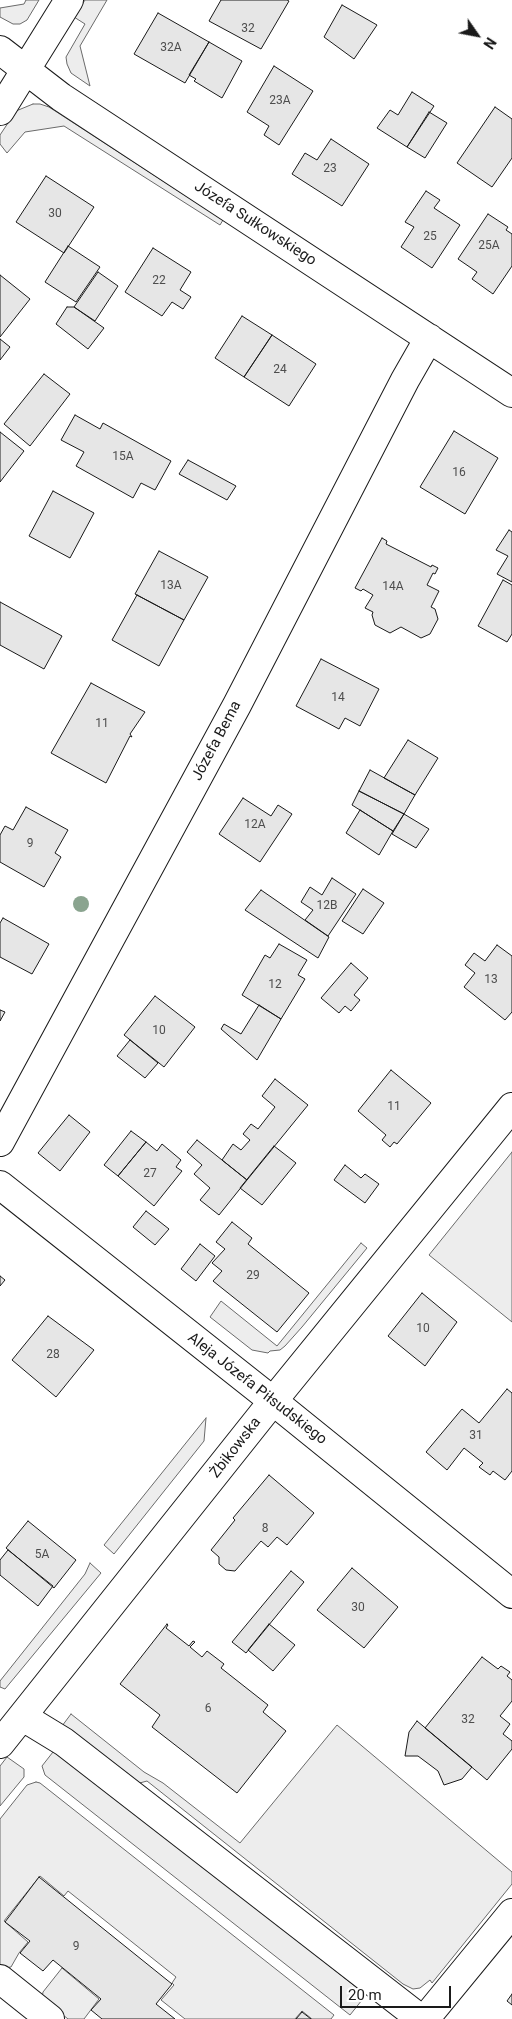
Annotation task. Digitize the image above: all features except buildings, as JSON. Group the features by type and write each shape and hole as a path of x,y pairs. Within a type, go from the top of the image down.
{"street":[{"path":"0,110 70,0"},
{"name":"Józefa Sułkowskiego","path":"0,50 61,97 512,393"},
{"name":"Józefa Bema","path":"0,1142 237,705 404,380 429,338"},
{"name":"Żbikowska","path":"0,1744 273,1401 512,1107"},
{"name":"Aleja Józefa Piłsudskiego","path":"0,1185 273,1401 512,1594"},
{"path":"23,1717 64,1742 421,2019"},
{"path":"425,2019 512,1913"},
{"path":"0,1979 50,2019"}],"shaded area":[{"path":"26,0 39,0 27,20 20,24 13,24 0,17 0,8 24,4"},
{"path":"85,0 107,0 80,46 90,86 71,73 66,57 85,24 74,17"},
{"path":"33,104 49,107 223,220 220,225 64,126 25,132 7,153 0,144 0,135 16,111"},
{"path":"512,1152 512,1322 429,1255"},
{"path":"361,1243 367,1248 302,1327 280,1350 268,1353 252,1350 210,1317 221,1301 277,1346"},
{"path":"206,1418 204,1441 114,1554 104,1545"},
{"path":"90,1563 101,1573 5,1689 0,1687 0,1681 85,1574"},
{"path":"71,1714 144,1772 163,1783 240,1843 337,1725 512,1872 512,1884 432,1983 430,1980 420,1988 413,1989 403,1984 147,1781 136,1784 62,1726"},
{"path":"53,1752 65,1756 366,1995 350,2015 45,1775 42,1766"},
{"path":"7,1757 24,1769 24,1777 0,1806 0,1766"},
{"path":"36,1782 40,1783 334,2015 331,2019 312,2019 302,2011 295,2019 185,2019 161,2000 174,1985 172,1983 176,1977 68,1891 64,1896 40,1876 4,1921 28,1942 11,1967 4,1968 0,1965 0,1819 27,1785"},
{"path":"62,1968 99,1999 84,2019 68,2019 42,1998 43,1992"}]}
